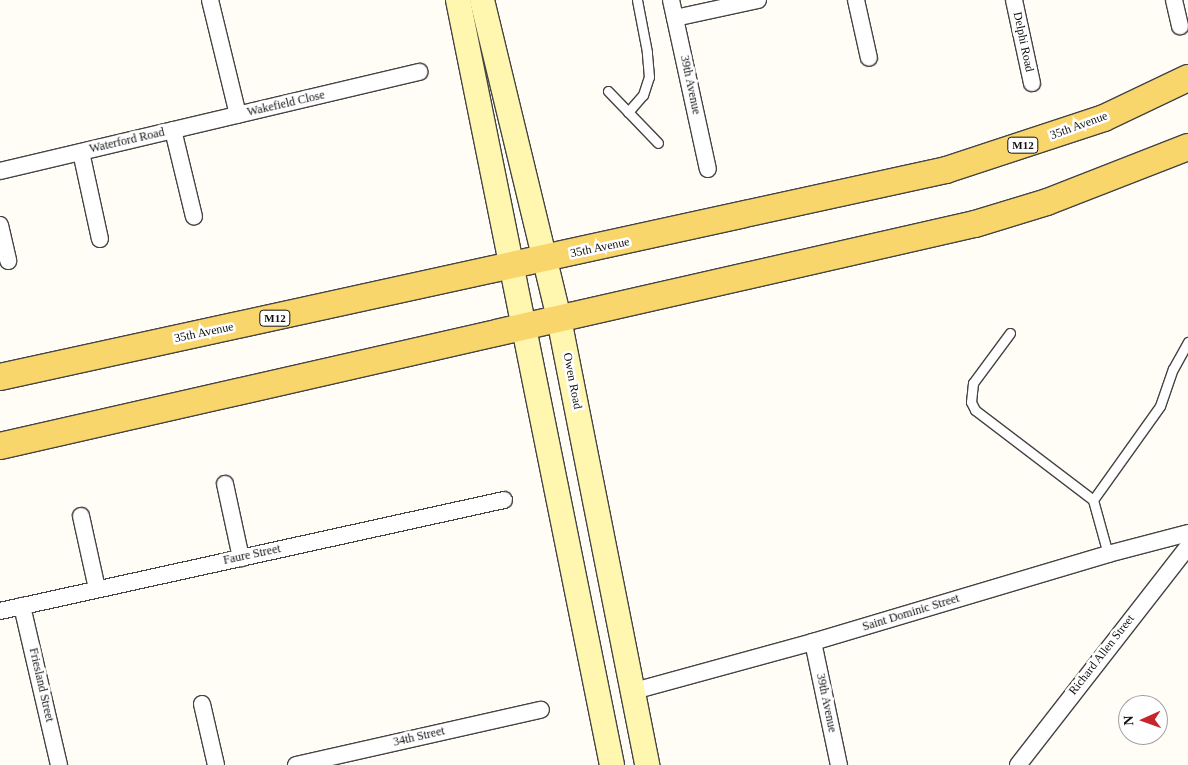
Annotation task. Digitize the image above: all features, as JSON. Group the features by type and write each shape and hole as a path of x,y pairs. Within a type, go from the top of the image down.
{"main road":[{"name":"35th Avenue","path":"0,377 546,260 946,170 1104,118 1188,78"},
{"path":"0,446 975,224 1047,202 1188,147"}],"street":[{"name":"Wakefield Close","path":"210,0 238,115 419,72"},
{"path":"458,0 510,267 612,765"},
{"name":"Owen Road","path":"482,0 559,319 647,765"},
{"name":"39th Avenue","path":"671,0 708,169"},
{"path":"675,18 758,0"},
{"path":"856,0 869,58"},
{"name":"Delphi Road","path":"1014,0 1032,83"},
{"path":"1174,0 1180,26"},
{"name":"Waterford Road","path":"0,171 238,115"},
{"name":"Waterford Road","path":"174,130 194,217"},
{"name":"Waterford Road","path":"81,152 100,239"},
{"path":"0,225 8,261"},
{"path":"225,484 241,558"},
{"name":"Faure Street","path":"0,611 504,500"},
{"path":"81,516 97,589"},
{"name":"Saint Dominic Street","path":"634,692 813,642 1108,554 1188,533"},
{"name":"Richard Allen Street","path":"1018,765 1096,662 1188,547"},
{"name":"Friesland Street","path":"22,606 59,765"},
{"name":"39th Avenue","path":"813,642 839,765"},
{"path":"202,704 216,765"},
{"name":"34th Street","path":"296,765 541,710"}],"lane":[{"path":"628,112 643,95 649,77 648,52 637,0"},
{"path":"608,91 658,143"},
{"path":"1010,333 972,383 971,402 975,410 1093,500 1108,554"},
{"path":"1093,500 1160,406 1173,370 1188,342"}]}
